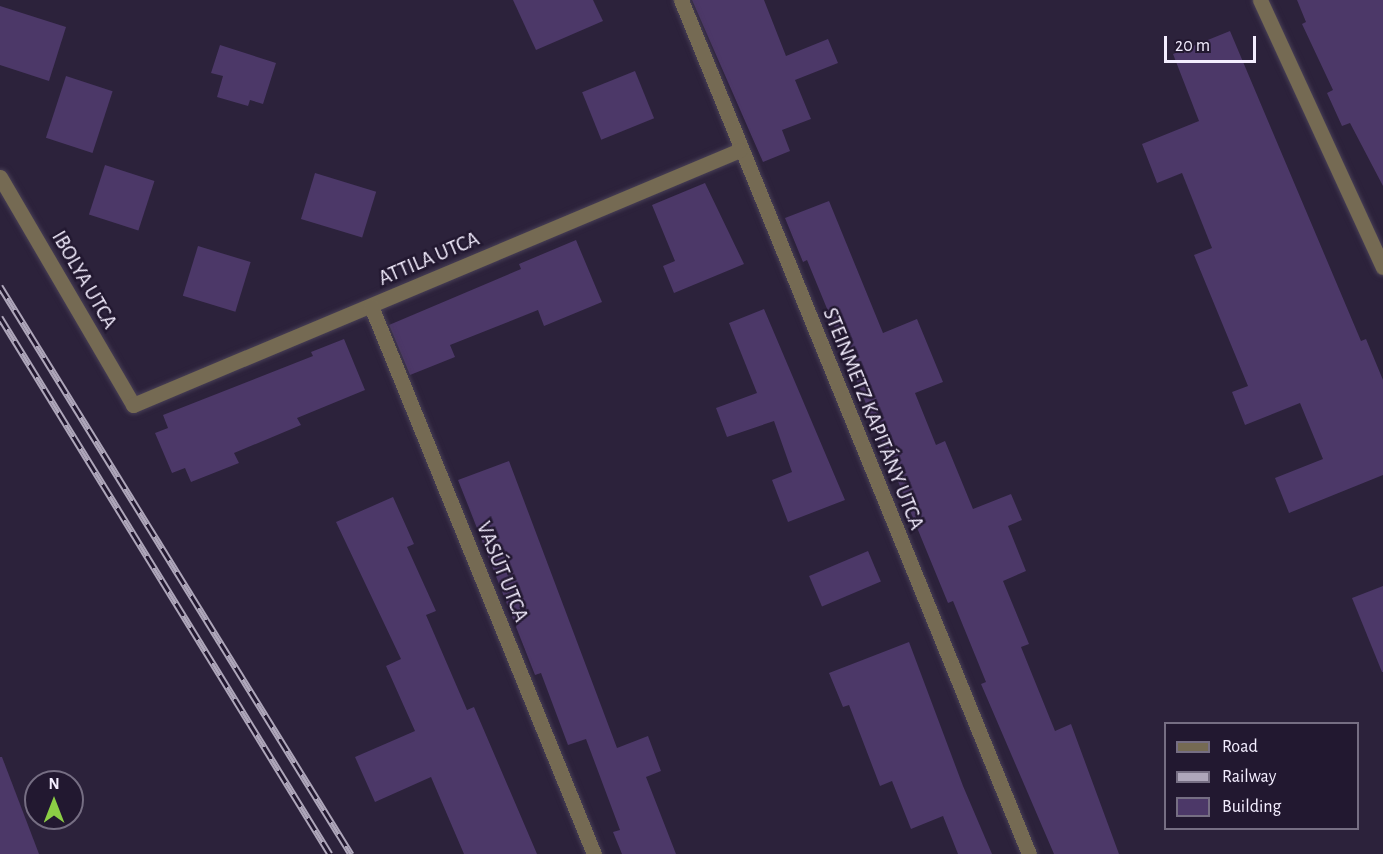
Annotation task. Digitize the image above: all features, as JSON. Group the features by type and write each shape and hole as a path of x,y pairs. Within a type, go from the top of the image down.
{"street":[{"name":"STEINMETZ KAPITÁNY UTCA","path":"681,0 1029,854"},
{"path":"1260,0 1383,267"},
{"name":"ATTILA UTCA","path":"133,405 741,150"},
{"name":"IBOLYA UTCA","path":"0,177 133,405"},
{"name":"VASÚT UTCA","path":"371,306 594,854"}],"building":[{"path":"513,0 593,0 603,21 536,50"},
{"path":"692,0 764,0 786,56 828,39 838,63 795,80 811,119 782,130 790,151 763,162"},
{"path":"1297,0 1383,0 1383,186 1350,123 1342,126 1327,93 1333,90 1302,24 1306,22"},
{"path":"0,6 66,27 49,81 0,65"},
{"path":"1230,31 1361,341 1366,339 1383,380 1383,475 1289,513 1275,478 1323,459 1300,403 1245,425 1232,392 1248,386 1194,255 1212,248 1182,173 1157,183 1142,144 1199,121 1173,54"},
{"path":"220,45 276,63 263,104 250,100 248,106 217,97 223,76 211,73"},
{"path":"635,71 654,118 601,140 582,92"},
{"path":"66,76 113,91 93,153 46,138"},
{"path":"105,165 154,181 138,231 89,214"},
{"path":"315,173 376,192 362,238 301,219"},
{"path":"705,183 744,264 674,293 663,266 675,261 652,205"},
{"path":"829,201 883,333 917,319 943,382 915,393 936,445 945,441 973,509 1011,494 1022,520 1008,526 1026,571 1003,581 1029,644 1021,647 1055,731 1071,724 1119,854 1054,854 981,684 986,682 953,601 948,603 807,260 803,262 785,218"},
{"path":"576,240 602,302 544,326 538,310 450,345 455,357 410,375 389,325 521,269 519,264"},
{"path":"198,246 251,262 235,312 183,296"},
{"path":"764,309 845,500 788,522 772,480 792,472 774,421 727,437 716,408 757,393 729,323"},
{"path":"344,339 365,390 297,418 301,425 234,453 239,463 191,482 185,468 172,473 155,433 168,428 163,415 313,356 311,352"},
{"path":"509,461 617,748 648,736 661,771 646,777 676,854 622,854 613,832 620,830 586,739 568,745 541,673 535,675 458,480"},
{"path":"393,497 414,544 407,547 436,611 426,615 467,710 474,707 537,854 464,854 431,777 375,802 355,757 415,731 386,666 401,659 336,522"},
{"path":"868,551 881,581 822,606 809,576"},
{"path":"1383,586 1383,672 1382,672 1352,598"},
{"path":"909,642 963,786 992,854 958,854 943,816 911,829 892,781 880,786 849,705 843,707 829,673"},
{"path":"0,757 2,757 24,815 24,830 30,830 39,854 0,854"}],"railway":[{"path":"0,286 351,854"},
{"path":"0,317 330,854"}]}
